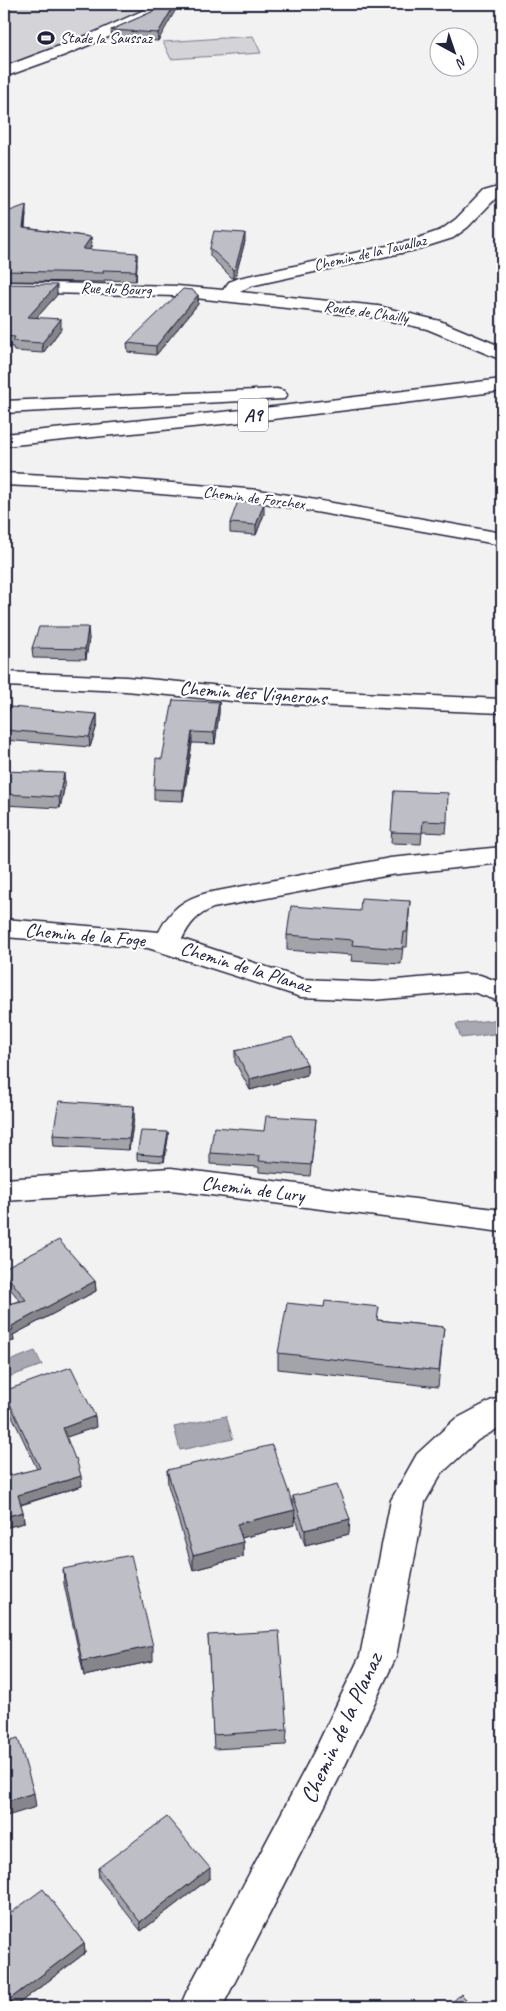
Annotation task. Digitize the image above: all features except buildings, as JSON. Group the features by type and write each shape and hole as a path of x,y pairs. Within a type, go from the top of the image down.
{"main road":[{"path":"4,72 73,47 135,20 150,13 154,4"},
{"name":"Chemin de la Tavallaz","path":"228,296 235,286 245,282 415,245 447,234 490,194 502,190"},
{"name":"Rue du Bourg","path":"4,287 140,289 228,296"},
{"name":"Route de Chailly","path":"228,296 394,315 450,330 494,363"},
{"name":"A9","path":"4,422 277,395 494,363"},
{"name":"A9","path":"4,440 254,415 502,385"},
{"path":"4,407 277,395"},
{"name":"Chemin de Forchex","path":"4,479 111,484 259,496 502,539"},
{"name":"Chemin des Vignerons","path":"4,678 126,684 243,694 502,706"},
{"name":"Chemin de la Planaz","path":"502,855 380,868 319,877 206,901 192,907 180,917 167,943 301,988 373,991 465,983 480,984 502,993"},
{"name":"Chemin de la Foge","path":"4,928 148,939 167,943"},
{"name":"Chemin de Lury","path":"4,1190 171,1179 502,1221"},
{"name":"Chemin de la Planaz","path":"200,2007 328,1762 378,1656 408,1500 429,1464 466,1430 502,1410"}],"shaded area":[{"name":"Stade la Saussaz","path":"4,4 144,4 143,10 110,28 9,67 4,65"},
{"path":"253,36 261,53 171,59 163,42"},
{"path":"502,1019 502,1033 461,1038 456,1024"},
{"path":"35,1351 42,1365 6,1378 4,1363"},
{"path":"226,1416 233,1439 180,1450 174,1427"}],"place":[{"name":"Stade la Saussaz","path":"46,38"}]}
